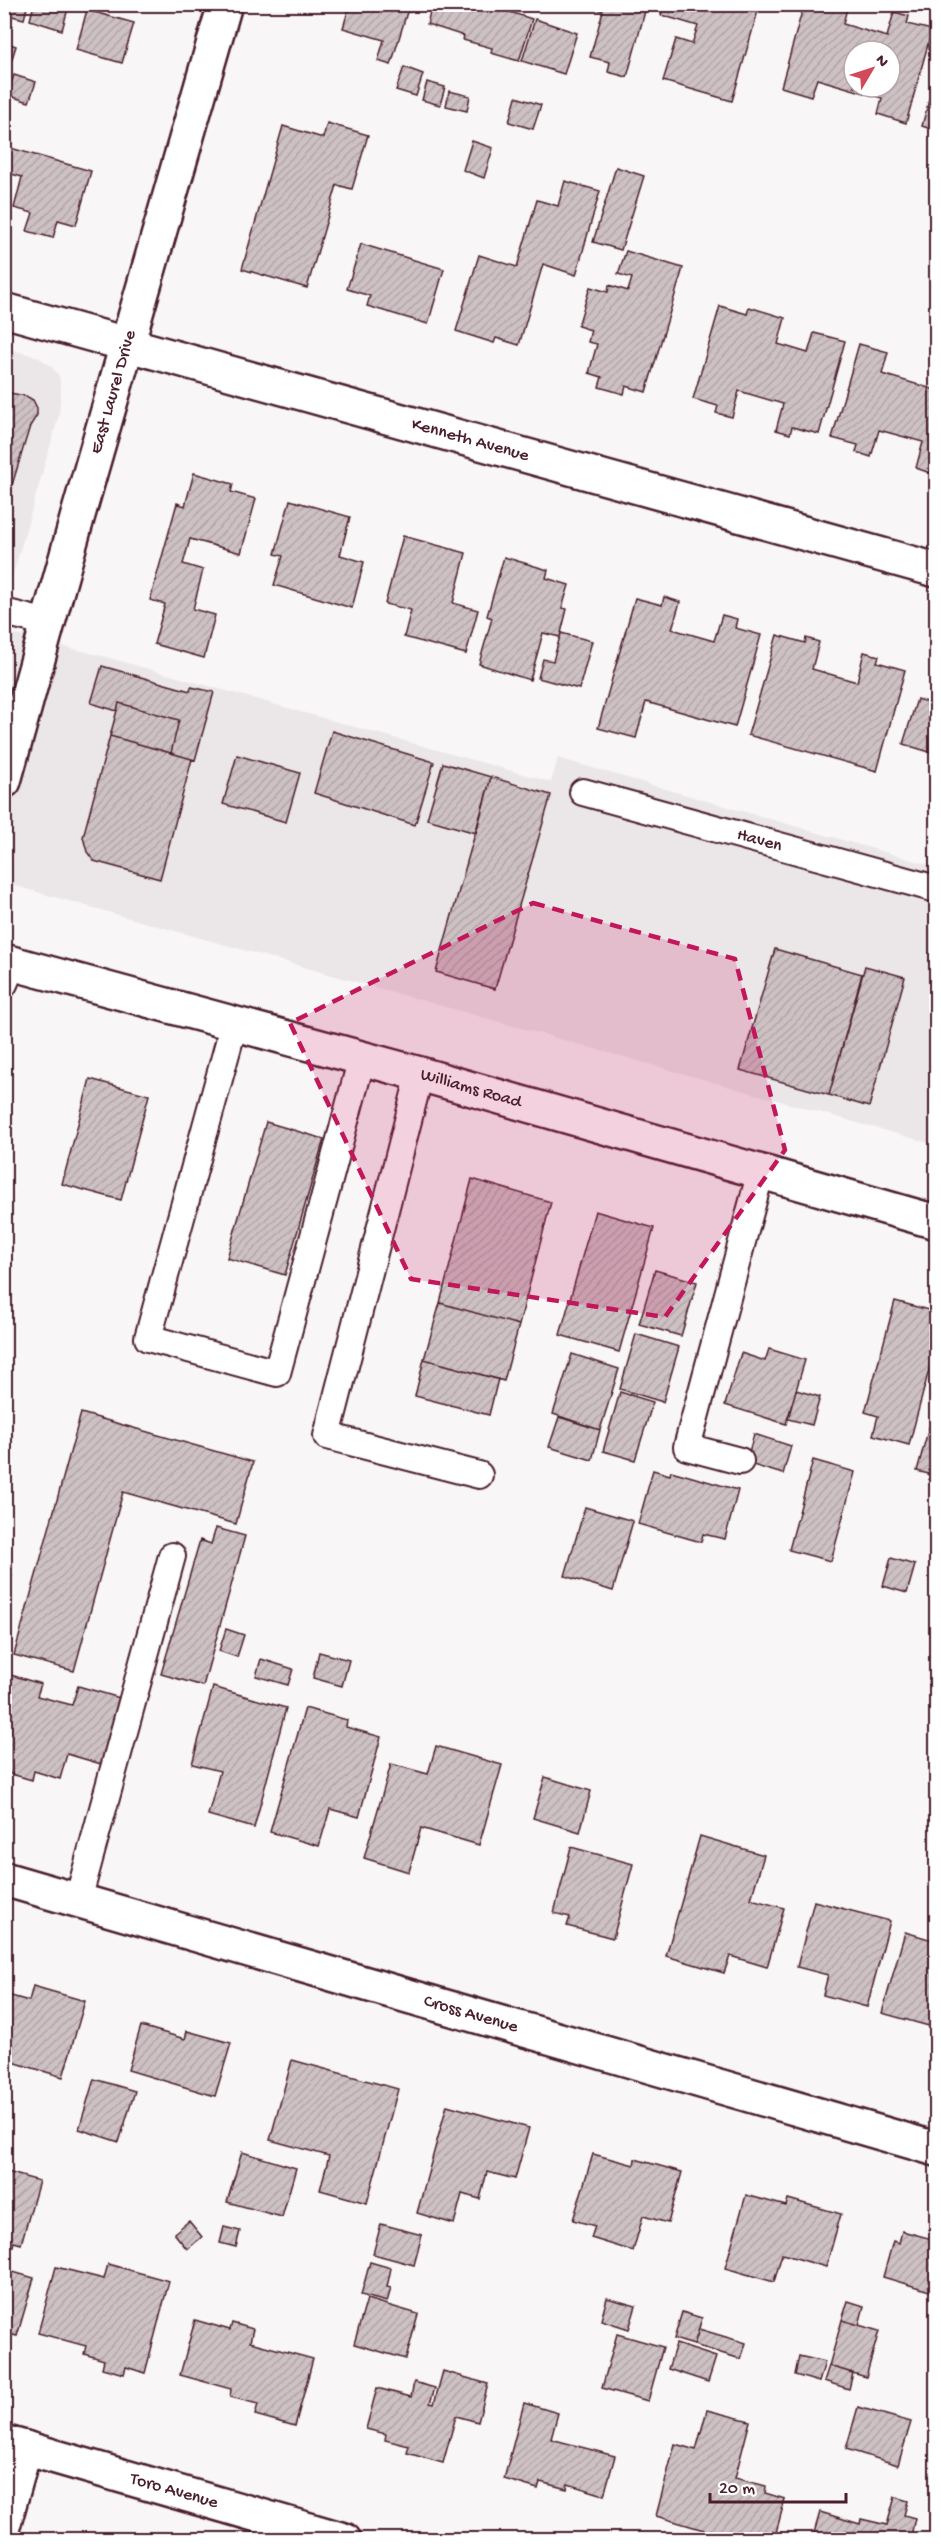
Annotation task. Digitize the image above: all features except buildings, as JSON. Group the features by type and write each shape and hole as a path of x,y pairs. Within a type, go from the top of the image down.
{"street":[{"name":"East Laurel Drive","path":"4,781 225,4"},
{"name":"Kenneth Avenue","path":"4,310 936,570"},
{"name":"Williams Road","path":"7,970 234,1024 362,1058 936,1222"},
{"name":"Cross Avenue","path":"4,1879 936,2149"},
{"path":"4,2523 15,2445"},
{"name":"Toro Avenue","path":"15,2445 344,2540"}],"lane":[{"path":"4,612 48,623"},
{"name":"Haven","path":"583,792 936,889"},
{"path":"234,1024 148,1338 277,1373 362,1058"},
{"path":"420,1074 327,1436 479,1475"},
{"path":"740,1461 687,1447 761,1172"},
{"path":"78,1900 172,1556"}],"highlighted area":[{"path":"533,903 735,959 785,1150 665,1317 411,1279 290,1023"}],"shaded area":[{"path":"5,348 38,357 52,367 59,376 61,390 59,415 5,602"},
{"path":"4,632 102,656 551,782 558,758 936,867 936,1145 5,883"}]}
